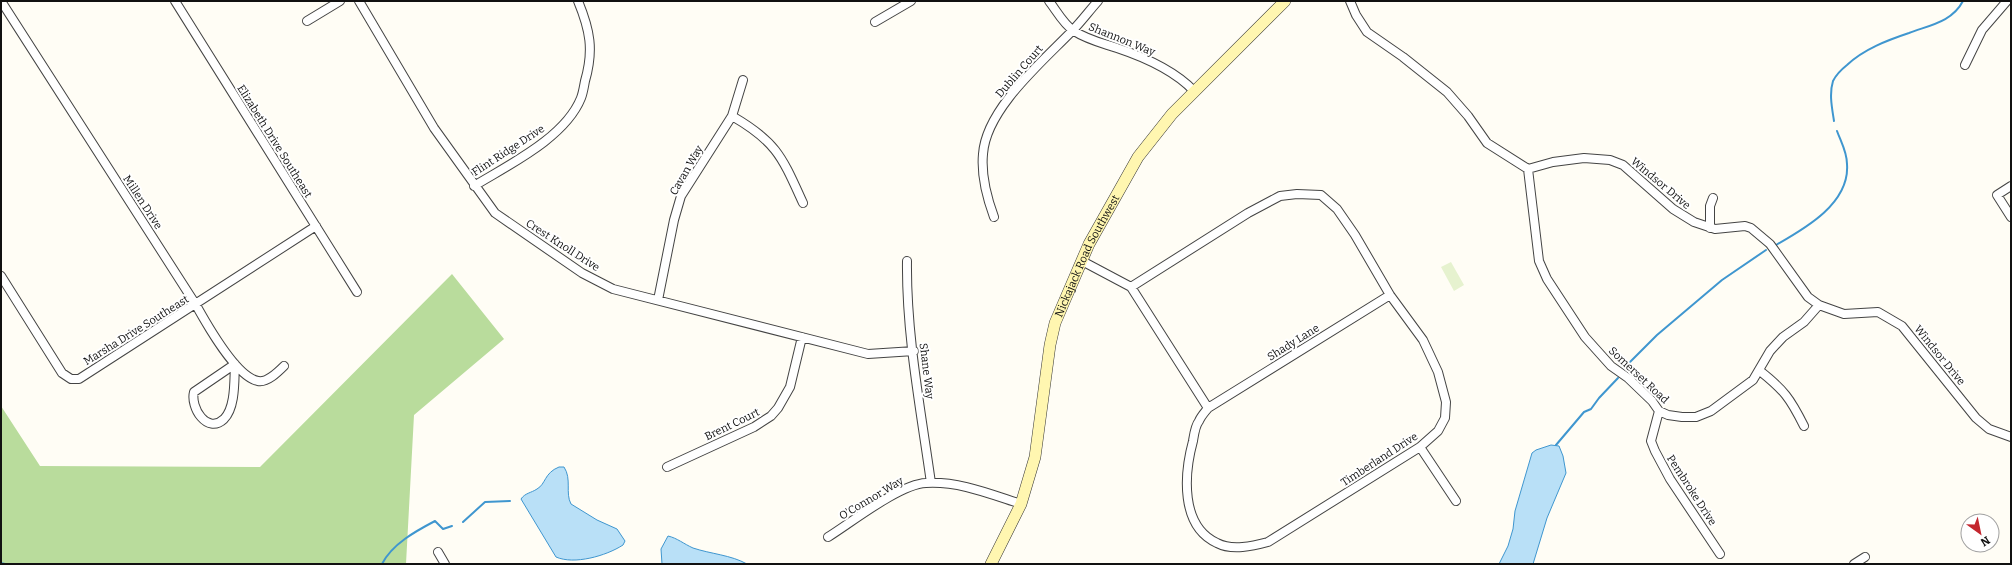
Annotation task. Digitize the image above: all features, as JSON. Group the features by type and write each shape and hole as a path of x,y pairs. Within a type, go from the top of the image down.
{"street":[{"name":"Millen Drive","path":"1,1 196,305 216,340 246,375 259,382 274,376 284,366"},
{"name":"Elizabeth Drive Southeast","path":"175,1 357,292"},
{"path":"307,21 340,1"},
{"name":"Crest Knoll Drive","path":"359,1 434,128 474,186 495,213 582,273 613,289 868,354 914,351"},
{"name":"Flint Ridge Drive","path":"474,186 551,136 568,118 580,99 590,62 591,42 578,1"},
{"path":"875,22 911,1"},
{"name":"Shannon Way","path":"1048,1 1073,30 1101,44 1116,48 1164,69 1194,91"},
{"name":"Dublin Court","path":"994,217 984,179 982,154 990,130 1007,99 1073,30 1098,1"},
{"name":"Nickajack Road Southwest","path":"991,564 1020,504 1035,457 1050,345 1055,323 1089,244 1138,157 1172,114 1285,1"},
{"path":"1350,1 1356,15 1367,32 1403,57 1447,92 1468,116 1487,143 1528,169"},
{"path":"1965,64 1982,30 2007,1"},
{"name":"Cavan Way","path":"658,300 674,220 681,196 732,116 743,80"},
{"path":"732,116 755,129 770,142 784,162 803,202"},
{"name":"Windsor Drive","path":"1528,169 1553,162 1584,158 1598,158 1618,162 1682,216 1710,228 1745,226 1758,233 1770,244 1808,296 1819,304 1844,314 1878,312 1902,326 1976,418 1989,429 2011,437"},
{"name":"Somerset Road","path":"1528,169 1539,261 1547,279 1585,337 1601,356 1644,393 1659,411 1668,415 1682,417 1696,417 1711,411 1753,380 1760,372 1770,351 1783,337 1804,322 1819,304"},
{"path":"2011,186 1997,195 2011,217"},
{"name":"Timberland Drive","path":"1131,287 1248,213 1280,196 1297,194 1321,195 1337,209 1390,295 1423,340 1438,372 1443,388 1446,410 1443,425 1420,447 1268,542 1250,547 1217,544 1200,530 1188,508 1186,483 1189,454 1198,422 1208,408"},
{"path":"1710,228 1710,206 1713,198"},
{"name":"Marsha Drive Southeast","path":"1,276 62,373 71,379 79,379 196,305 316,226"},
{"name":"Shane Way","path":"907,261 906,282 931,483"},
{"path":"1082,262 1131,287 1208,408"},
{"name":"Shady Lane","path":"1208,408 1390,295"},
{"name":"Brent Court","path":"667,467 754,427 771,416 778,408 790,387 802,337"},
{"path":"235,364 231,405 224,418 217,423 210,424 204,420 194,407 192,399 194,392 235,364"},
{"path":"1760,372 1780,386 1790,399 1804,426"},
{"name":"Pembroke Drive","path":"1659,411 1651,441 1655,451 1670,479 1720,554"},
{"path":"1420,447 1456,501"},
{"name":"O'Connor Way","path":"828,537 911,486 931,483 972,488 1020,504"},
{"path":"438,552 445,564"},
{"path":"1854,564 1865,557"}],"green space":[{"path":"1451,262 1464,285 1454,291 1441,267"},
{"path":"452,274 504,339 414,415 406,564 1,564 1,406 40,466 260,467"}],"water":[{"path":"1551,445 1559,446 1563,456 1566,473 1547,518 1533,564 1499,564 1508,546 1513,529 1515,511 1532,453 1536,450"},
{"path":"559,467 564,467 568,476 568,495 571,504 597,520 617,529 625,541 623,545 608,553 581,560 556,557 521,499 524,495 540,487 550,472"},
{"path":"668,536 693,548 747,564 662,564 661,549"}],"waterway":[{"path":"1834,121 1831,91 1834,79 1843,68 1861,54 1876,46 1940,22 1953,14 1963,1"},
{"path":"1776,245 1800,231 1824,213 1841,191 1846,178 1847,160 1837,131"},
{"path":"1624,368 1657,335 1722,280 1766,250"},
{"path":"1556,445 1584,412 1591,409 1618,378"},
{"path":"463,522 485,502 510,501"},
{"path":"382,564 386,557 398,544 435,521 443,529 452,526"},
{"path":"1,563 5,564"}]}
